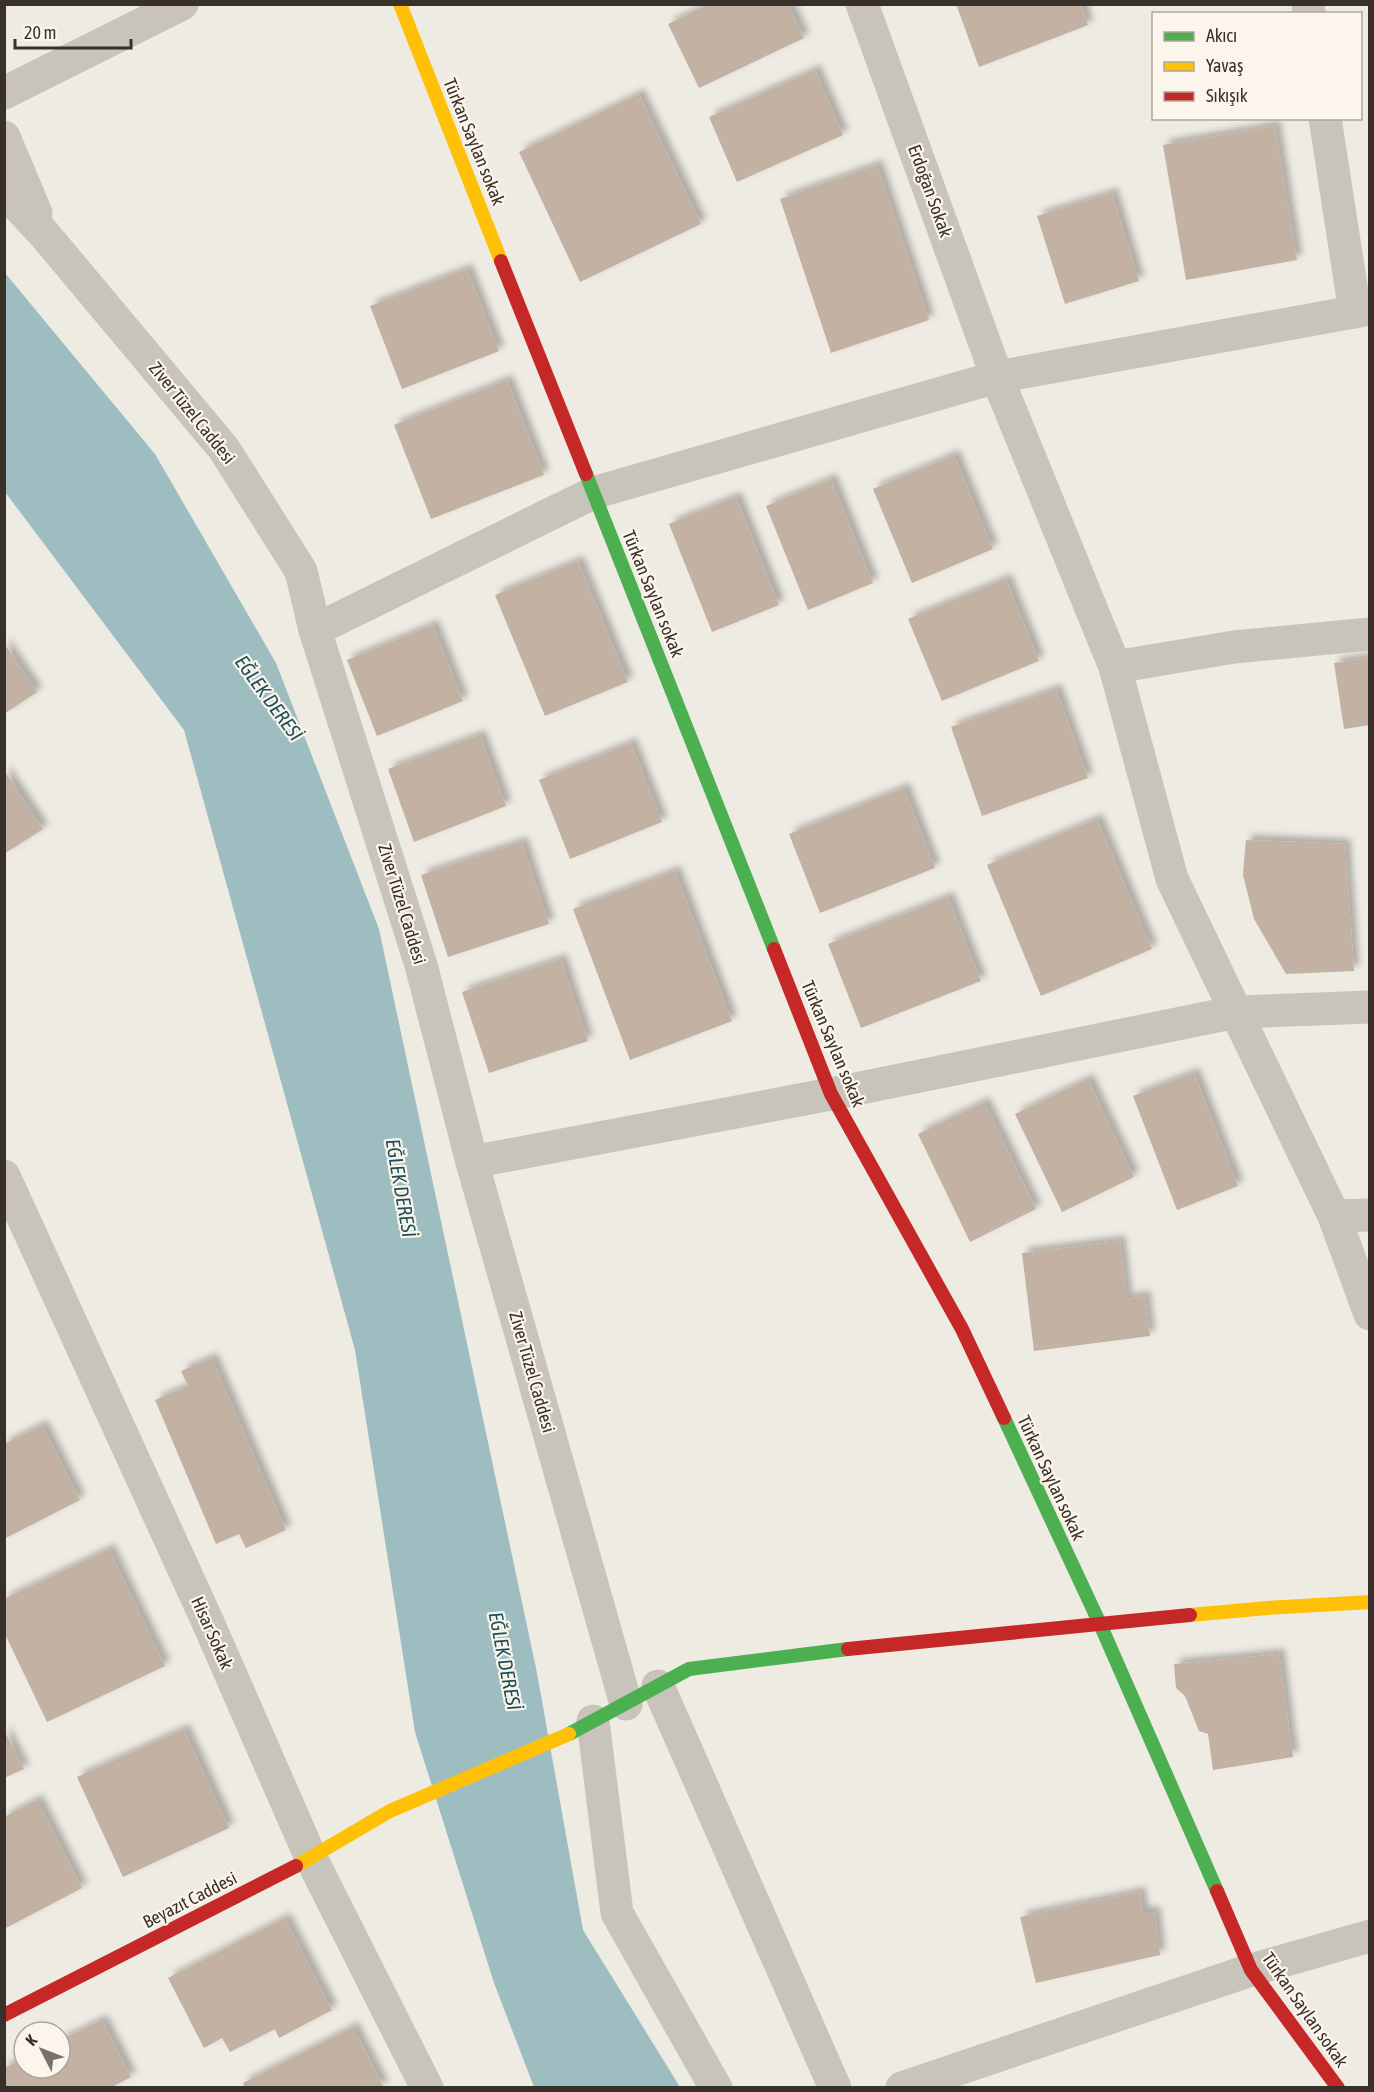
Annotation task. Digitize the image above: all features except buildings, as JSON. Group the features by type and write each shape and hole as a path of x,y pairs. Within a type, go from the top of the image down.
{"street":[{"path":"4,93 182,4"},
{"name":"Türkan Saylan sokak","path":"400,4 831,1094 962,1329 1100,1624 1251,1970 1338,2088"},
{"name":"Erdoğan Sokak","path":"862,4 997,377 1115,666 1172,879 1334,1216 1370,1314"},
{"path":"315,630 594,493 997,377 1362,310 1325,120"},
{"path":"4,137 45,235"},
{"name":"Ziver Tüzel Caddesi","path":"4,191 45,235 224,449 301,571 315,630 421,965 472,1162 626,1704"},
{"path":"1115,666 1234,647 1370,634"},
{"path":"472,1162 831,1094 1236,1012 1370,1007"},
{"name":"Hisar Sokak","path":"4,1176 201,1608 311,1858 427,2088"},
{"path":"1334,1216 1370,1215"},
{"name":"Beyazıt Caddesi","path":"4,2015 311,1858 390,1811 584,1726 689,1669 846,1649 1100,1624 1267,1608 1370,1602"},
{"path":"658,1686 835,2088"},
{"path":"584,1726 616,1913 716,2088"},
{"path":"902,2088 1251,1970 1370,1936"}],"water":[{"name":"EĞLEK DERESİ","path":"5,273 155,454 276,663 379,929 537,1673 583,1930 680,2087 534,2087 494,1983 415,1732 355,1350 184,730 5,492"}],"traffic: fast":[{"path":"586,474 774,949"},
{"path":"1004,1418 1100,1624 1217,1891"},
{"path":"569,1734 689,1669 848,1649"}],"traffic: slow":[{"path":"400,4 501,261"},
{"path":"1190,1615 1370,1602"},
{"path":"296,1866 390,1811 569,1734"}],"traffic: jam":[{"path":"501,261 586,474"},
{"path":"774,949 831,1094 962,1329 1004,1418"},
{"path":"848,1649 1190,1615"},
{"path":"4,2015 296,1866"},
{"path":"1217,1891 1251,1970 1338,2088"}]}
